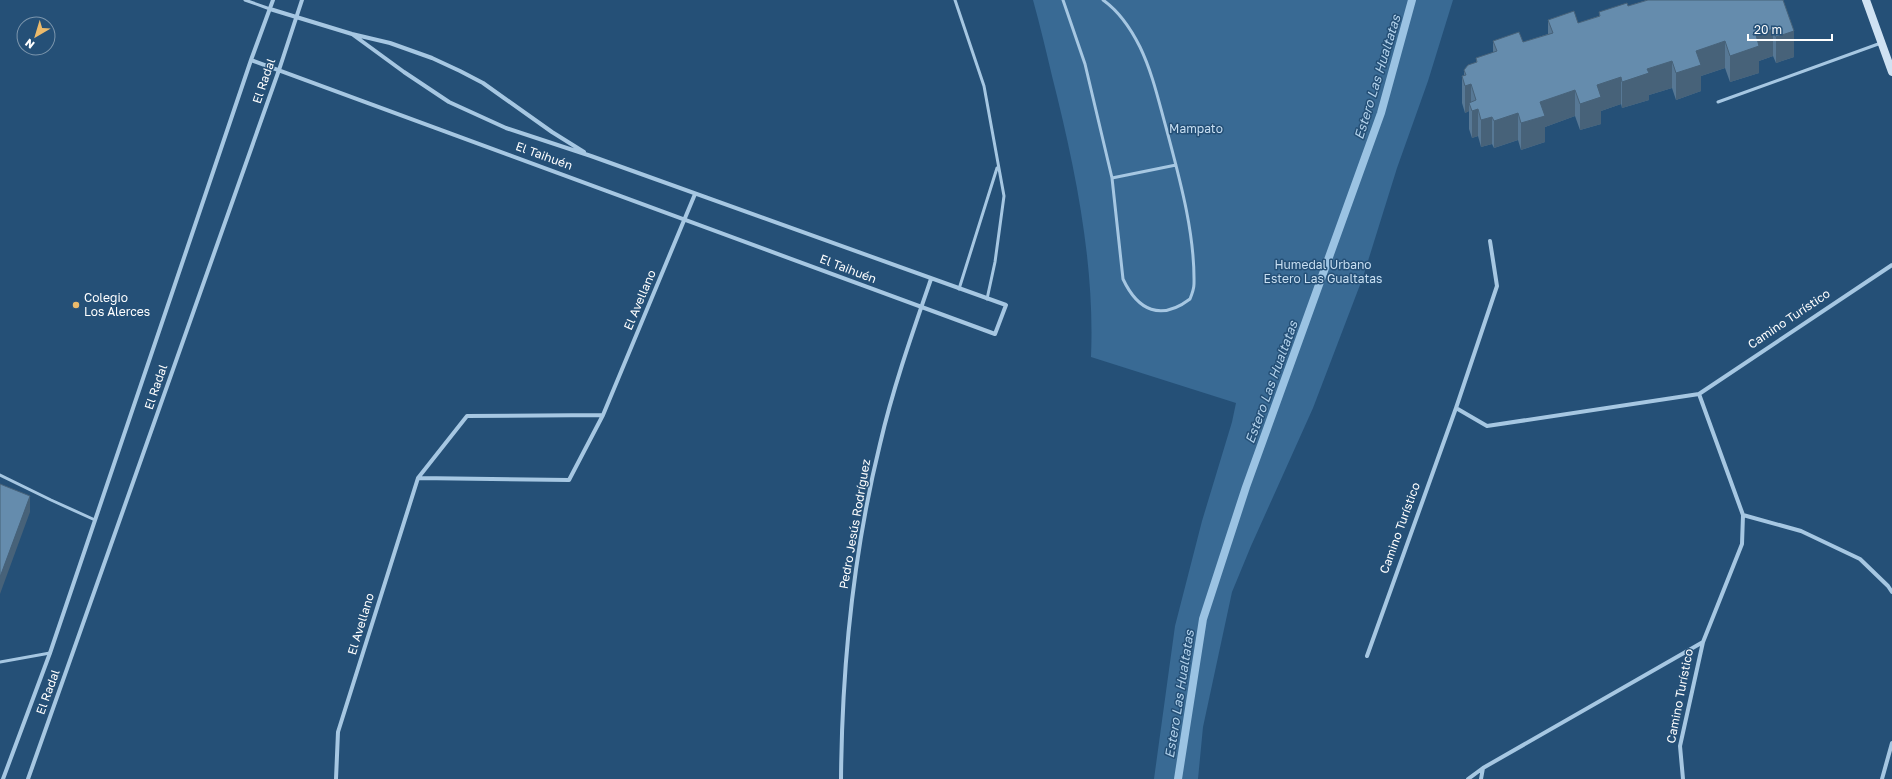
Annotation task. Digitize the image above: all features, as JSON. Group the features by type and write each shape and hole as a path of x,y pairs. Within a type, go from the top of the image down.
{"main road":[{"path":"1866,0 1892,72"}],"street":[{"name":"El Radal","path":"3,779 50,653 251,60 273,0"},
{"name":"El Radal","path":"28,779 279,70 302,0"},
{"name":"El Taihuén","path":"270,9 352,34 390,43 432,58 483,83 552,132 591,156"},
{"name":"El Taihuén","path":"251,60 995,334 1006,305 987,300 591,156 506,128 449,102 404,72 352,34"},
{"name":"El Avellano","path":"418,478 569,480 602,415 695,194"},
{"name":"Camino Turístico","path":"1367,656 1456,408 1497,286 1490,241"},
{"name":"Camino Turístico","path":"1456,408 1487,426 1699,394 1892,265"},
{"name":"Pedro Jesús Rodríguez","path":"841,779 841,723 845,653 853,583 865,513 880,443 899,375 931,279"},
{"name":"Camino Turístico","path":"1683,779 1680,746 1703,642 1742,544 1743,515 1699,394"},
{"name":"El Avellano","path":"336,779 338,732 418,478 467,416 602,415"},
{"path":"1743,515 1801,531 1860,560 1888,586 1892,592"},
{"name":"Camino Turístico","path":"1468,779 1483,768 1703,642"},
{"path":"1882,779 1892,743"},
{"path":"1482,779 1483,768"}],"lane":[{"path":"245,0 270,9"},
{"path":"954,0 984,86 1004,196 996,262 987,300"},
{"path":"1063,0 1085,64 1112,178 1123,279 1129,292 1137,302 1149,309 1172,310 1190,299 1194,286 1193,253 1176,165 1156,90 1140,47 1124,19 1112,6 1103,0"},
{"path":"1718,102 1881,43"},
{"path":"1112,178 1176,165"},
{"path":"959,289 998,166"},
{"path":"0,475 95,520"},
{"path":"0,662 50,653"}],"green space":[{"name":"Mampato","path":"1033,0 1453,0 1428,81 1397,168 1363,277 1313,408 1232,592 1203,727 1198,779 1154,779 1175,626 1202,521 1232,422 1236,403 1091,357 1090,286 1082,215 1076,180"}],"building":[{"path":"1648,0 1783,0 1794,31 1776,37 1773,29 1756,35 1759,46 1730,56 1725,41 1696,51 1701,65 1676,73 1672,61 1647,69 1649,73 1622,82 1621,77 1597,85 1601,97 1580,104 1575,90 1540,102 1545,116 1521,123 1518,113 1494,121 1492,117 1481,120 1478,109 1472,111 1469,103 1476,100 1471,84 1465,86 1462,76 1466,75 1464,70 1468,65 1477,62 1476,58 1497,51 1493,41 1519,32 1523,42 1553,33 1548,20 1574,11 1578,23 1600,16 1599,12 1627,3 1628,6"},
{"path":"0,484 30,496 0,577"}],"waterway":[{"name":"Estero Las Hualtatas","path":"1178,779 1203,619 1246,487 1381,113 1412,0"}],"place":[{"name":"Colegio Los Alerces","path":"76,305"}],"park label":[{"name":"Humedal Urbano Estero Las Gualtatas","path":"1323,272"}]}
